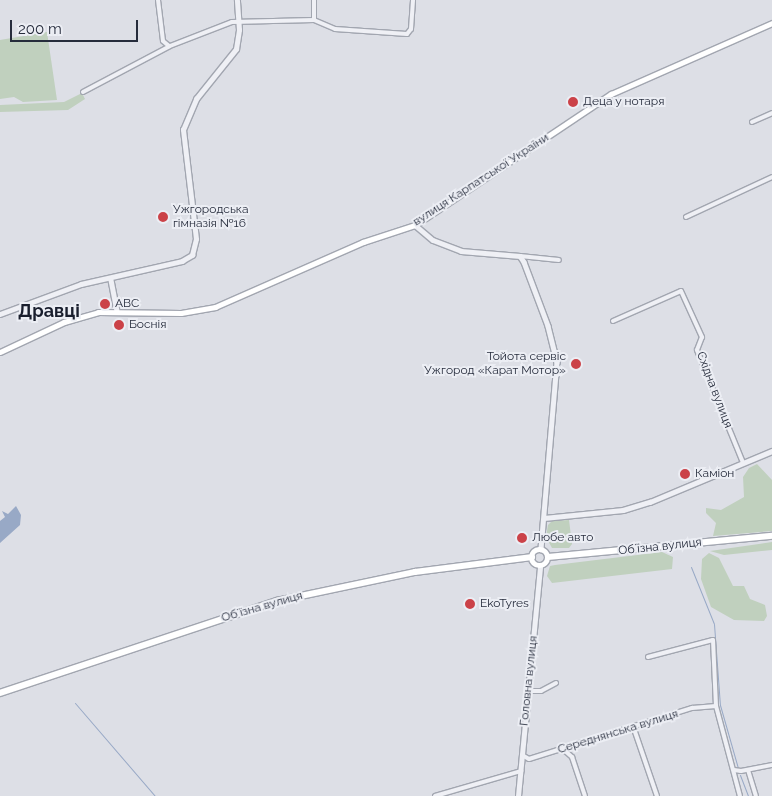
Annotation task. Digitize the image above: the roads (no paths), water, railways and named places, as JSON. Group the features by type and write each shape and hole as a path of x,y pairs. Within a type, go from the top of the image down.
{"highway":[{"name":"Обʼїзна вулиця","path":"548,557 772,536"},
{"path":"536,550 541,550 548,557 540,566 535,564 532,557 536,550"},
{"name":"Обʼїзна вулиця","path":"0,693 277,601 415,572 532,557"}],"main road":[{"name":"вулиця Карпатської України","path":"0,352 80,317 117,310 181,313 215,307 363,242 417,224 611,94 772,23"}],"street":[{"path":"158,0 163,41 170,46"},
{"path":"0,314 81,284 111,280 182,261 194,251 194,222 184,145 185,122 196,99 232,56 238,42 240,22 237,0"},
{"path":"314,0 314,20"},
{"path":"83,92 170,46 227,24 314,20 335,29 407,34 412,24 413,0"},
{"path":"752,122 772,113"},
{"path":"686,217 772,177"},
{"path":"417,224 433,240 461,251 559,260"},
{"path":"520,256 556,350 541,550"},
{"path":"111,280 117,310"},
{"name":"Східна вулиця","path":"613,321 681,291 702,337 697,350 743,463"},
{"path":"544,518 623,510 772,451"},
{"name":"Головна вулиця","path":"518,796 540,566"},
{"path":"648,657 714,640 716,706 740,796"},
{"path":"529,691 541,691 556,683"},
{"name":"Середнянська вулиця","path":"522,755 529,759 692,708 716,706"},
{"path":"633,726 657,796"},
{"path":"561,750 572,758 585,796"},
{"path":"734,770 748,770 772,765"},
{"path":"748,770 756,796"},
{"path":"435,796 521,771"}],"water":[{"path":"16,506 21,515 20,525 0,543 0,521 5,517 2,511 8,514"}],"waterway":[{"path":"691,567 714,624 720,705 738,768"},
{"path":"75,703 155,796"},
{"path":"740,775 748,796"}],"place":[{"name":"Деца у нотаря","path":"573,102"},
{"name":"Ужгородська гімназія №16","path":"163,217"},
{"name":"ABC","path":"105,304"},
{"name":"Боснія","path":"119,325"},
{"name":"Тойота сервіс Ужгород «Карат Мотор»","path":"576,364"},
{"name":"Каміон","path":"685,474"},
{"name":"Любе авто","path":"522,538"},
{"name":"EkoTyres","path":"470,604"}],"district":[{"name":"Дравці","path":"49,311"}]}
